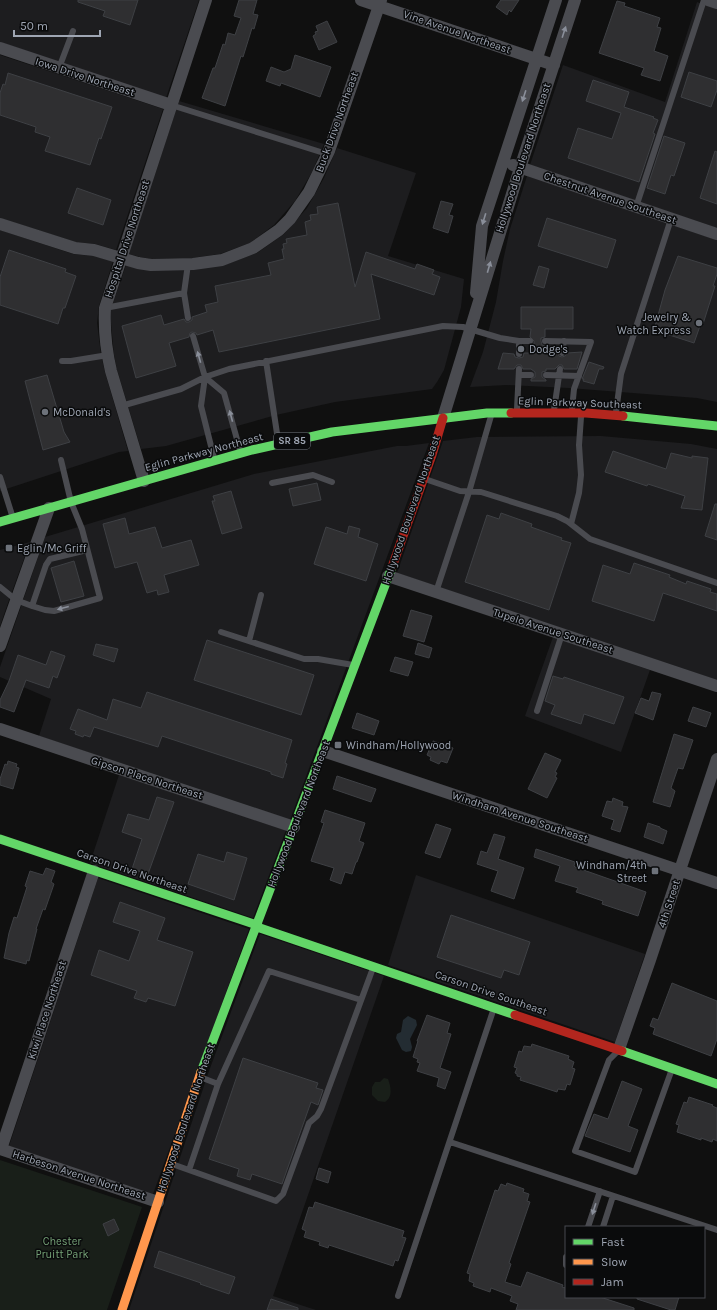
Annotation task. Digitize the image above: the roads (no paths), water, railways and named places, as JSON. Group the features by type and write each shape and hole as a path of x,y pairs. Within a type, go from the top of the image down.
{"main road":[{"name":"Eglin Parkway Southeast","path":"443,418 492,413 554,413 616,415 717,426"},
{"name":"Eglin Parkway Northeast","path":"0,522 279,444 332,432 443,418"},
{"name":"Hollywood Boulevard Northeast","path":"122,1310 200,1076 388,576 424,478 443,418"},
{"name":"Carson Drive Northeast","path":"0,839 257,925"},
{"name":"Carson Drive Southeast","path":"257,925 260,928 673,1067 717,1084"}],"street":[{"name":"Hospital Drive Northeast","path":"144,481 121,406 108,355 104,323 105,308 206,0"},
{"name":"Vine Avenue Northeast","path":"361,0 380,3 554,65"},
{"name":"Hollywood Boulevard Northeast","path":"472,324 482,226 556,0"},
{"name":"Hollywood Boulevard Northeast","path":"443,418 520,168 575,0"},
{"path":"708,0 717,3"},
{"name":"Buck Drive Northeast","path":"0,224 74,248 94,250 138,263 151,265 188,264 222,260 253,248 279,230 301,204 318,175 328,154 380,3"},
{"name":"Iowa Drive Northeast","path":"0,48 171,105"},
{"name":"Chestnut Avenue Southeast","path":"502,162 717,234"},
{"path":"0,646 49,508"},
{"name":"Tupelo Avenue Southeast","path":"388,576 717,686"},
{"name":"Gipson Place Northeast","path":"0,729 294,827"},
{"name":"Windham Avenue Southeast","path":"323,750 717,883"},
{"name":"4th Street","path":"619,1049 717,759"},
{"name":"Kiwi Place Northeast","path":"0,1149 94,870"},
{"name":"Harbeson Avenue Northeast","path":"0,1149 158,1202"}],"lane":[{"path":"636,207 704,0"},
{"path":"59,68 73,31"},
{"path":"171,105 328,154"},
{"path":"616,415 621,374 671,219"},
{"path":"188,264 184,293 188,318"},
{"path":"105,308 184,293"},
{"path":"121,406 181,389 205,377 229,369 443,326 463,327 472,324 500,338 530,341"},
{"path":"193,336 205,377 201,406 214,461"},
{"path":"519,341 519,354"},
{"path":"545,341 591,342 574,389 572,414"},
{"path":"562,353 564,341"},
{"path":"62,361 108,355"},
{"path":"266,361 279,444"},
{"path":"517,413 519,372 531,375"},
{"path":"546,375 559,372 579,376"},
{"path":"554,413 559,372"},
{"path":"205,377 224,393 241,454"},
{"path":"436,592 469,492 492,413"},
{"path":"571,524 579,493 579,445 582,414"},
{"path":"0,587 16,600 45,610 54,611 100,598 82,529 71,502 61,460"},
{"path":"272,483 313,475 332,482"},
{"path":"0,477 1,486 14,518"},
{"path":"424,478 460,491 481,492 557,516 571,524 590,539 717,582"},
{"path":"32,606 46,565 50,559 87,550"},
{"path":"249,641 261,595"},
{"path":"221,632 304,658 355,665"},
{"path":"537,711 562,634"},
{"path":"170,1164 276,1201 283,1194 310,1123 322,1109 373,966"},
{"path":"190,1170 218,1084 269,971 361,1000"},
{"path":"398,1296 495,1007"},
{"path":"619,1049 609,1060 576,1151 634,1172 673,1067"},
{"path":"200,1076 218,1084"},
{"path":"450,1142 705,1226"},
{"path":"588,1226 600,1191"},
{"path":"603,1226 613,1196"},
{"path":"705,1226 717,1230"}],"place":[{"name":"Jewelry & Watch Express","path":"699,323"},
{"name":"Dodge's","path":"521,349"},
{"name":"McDonald's","path":"45,412"},
{"name":"Eglin/Mc Griff","path":"9,548"},
{"name":"Windham/Hollywood","path":"338,745"},
{"name":"Windham/4th Street","path":"655,871"}],"park label":[{"name":"Chester Pruitt Park","path":"62,1247"}]}
